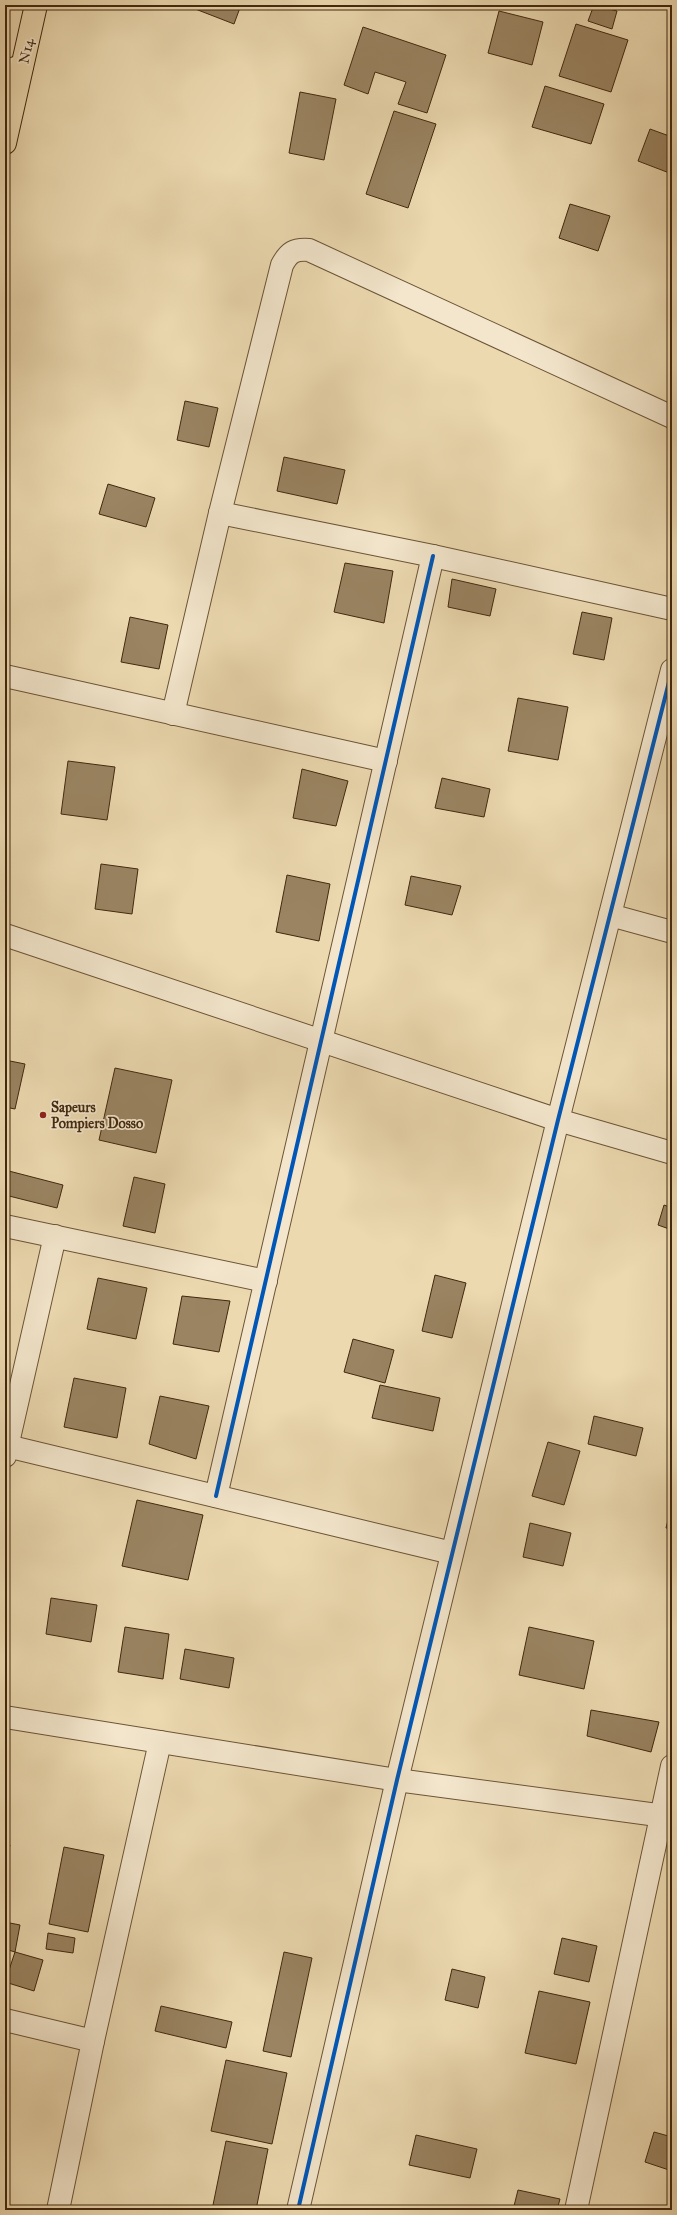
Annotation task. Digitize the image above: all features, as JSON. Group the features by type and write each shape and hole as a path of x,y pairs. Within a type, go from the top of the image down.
{"main road":[{"name":"N14","path":"5,143 14,69 36,5"}],"street":[{"path":"173,714 220,513 282,265 288,254 296,250 309,250 672,417"},
{"path":"220,513 433,556 672,609"},
{"path":"216,1496 433,556"},
{"path":"298,2210 397,1780 452,1553 558,1120 672,670"},
{"path":"5,676 386,761"},
{"path":"610,915 672,932"},
{"path":"5,935 558,1120 672,1153"},
{"path":"5,1226 266,1281"},
{"path":"55,1236 6,1451 216,1496 452,1553"},
{"path":"5,1717 397,1780 666,1816"},
{"path":"58,2210 92,2041 160,1742"},
{"path":"576,2210 666,1816 672,1766"},
{"path":"5,2020 92,2041"}],"building":[{"path":"185,5 241,5 234,24"},
{"path":"594,5 617,11 612,29 588,21"},
{"path":"499,11 543,22 532,65 488,53"},
{"path":"576,24 628,40 611,92 559,76"},
{"path":"363,27 446,55 427,113 398,104 406,82 375,72 368,94 344,85"},
{"path":"545,86 604,104 591,144 532,127"},
{"path":"300,92 336,99 324,160 289,153"},
{"path":"394,111 436,124 408,208 366,194"},
{"path":"650,129 672,137 672,174 638,161"},
{"path":"570,204 610,216 598,251 559,238"},
{"path":"185,401 218,408 209,447 177,440"},
{"path":"284,457 345,470 337,504 277,491"},
{"path":"108,484 155,498 146,527 99,514"},
{"path":"345,563 393,571 384,623 334,612"},
{"path":"452,579 496,589 490,616 448,607"},
{"path":"582,612 612,618 604,660 573,654"},
{"path":"130,617 168,625 159,669 121,662"},
{"path":"518,698 568,707 558,760 508,751"},
{"path":"68,761 115,767 107,820 61,814"},
{"path":"302,769 348,781 336,826 293,818"},
{"path":"442,778 490,789 484,817 435,808"},
{"path":"101,864 138,869 132,914 95,909"},
{"path":"287,875 330,884 319,941 276,932"},
{"path":"411,876 461,886 452,915 405,905"},
{"path":"5,1060 25,1064 15,1109 5,1107"},
{"path":"115,1068 172,1080 156,1153 99,1140"},
{"path":"5,1170 63,1185 57,1208 5,1195"},
{"path":"134,1177 165,1184 155,1233 123,1226"},
{"path":"664,1205 672,1208 672,1230 658,1225"},
{"path":"435,1275 466,1283 452,1338 422,1331"},
{"path":"98,1278 147,1288 136,1339 87,1329"},
{"path":"182,1296 230,1301 219,1352 173,1344"},
{"path":"353,1339 394,1350 385,1383 344,1372"},
{"path":"74,1378 126,1388 117,1438 64,1427"},
{"path":"380,1385 440,1398 433,1431 372,1418"},
{"path":"160,1396 209,1406 196,1459 149,1444"},
{"path":"594,1416 643,1428 636,1456 588,1444"},
{"path":"548,1442 580,1451 564,1505 532,1496"},
{"path":"137,1500 203,1515 188,1580 122,1566"},
{"path":"671,1508 672,1509 672,1529 666,1528"},
{"path":"530,1523 571,1533 563,1566 523,1557"},
{"path":"51,1598 97,1605 91,1642 46,1634"},
{"path":"125,1627 169,1634 163,1679 118,1672"},
{"path":"529,1627 594,1641 584,1689 519,1675"},
{"path":"185,1649 234,1658 229,1688 180,1679"},
{"path":"591,1710 659,1722 651,1752 587,1736"},
{"path":"5,1843 10,1845 5,1862"},
{"path":"64,1847 104,1855 88,1932 49,1924"},
{"path":"5,1922 20,1925 15,1952 5,1949"},
{"path":"48,1933 75,1938 73,1953 46,1949"},
{"path":"562,1938 597,1946 589,1982 554,1974"},
{"path":"15,1952 43,1960 34,1991 5,1982"},
{"path":"284,1952 312,1958 291,2057 263,2051"},
{"path":"452,1969 485,1977 478,2008 445,2000"},
{"path":"539,1991 590,2002 576,2064 525,2053"},
{"path":"161,2006 232,2022 226,2048 155,2031"},
{"path":"226,2060 287,2073 272,2144 211,2131"},
{"path":"654,2132 672,2137 672,2171 645,2162"},
{"path":"416,2135 477,2149 470,2178 409,2165"},
{"path":"226,2141 268,2149 256,2210 212,2210"},
{"path":"518,2190 560,2199 557,2210 513,2210"}],"cycle path":[{"path":"216,1496 433,556"},
{"path":"298,2210 397,1780 558,1120 672,670"}],"place":[{"name":"Sapeurs Pompiers Dosso","path":"43,1115"}]}
